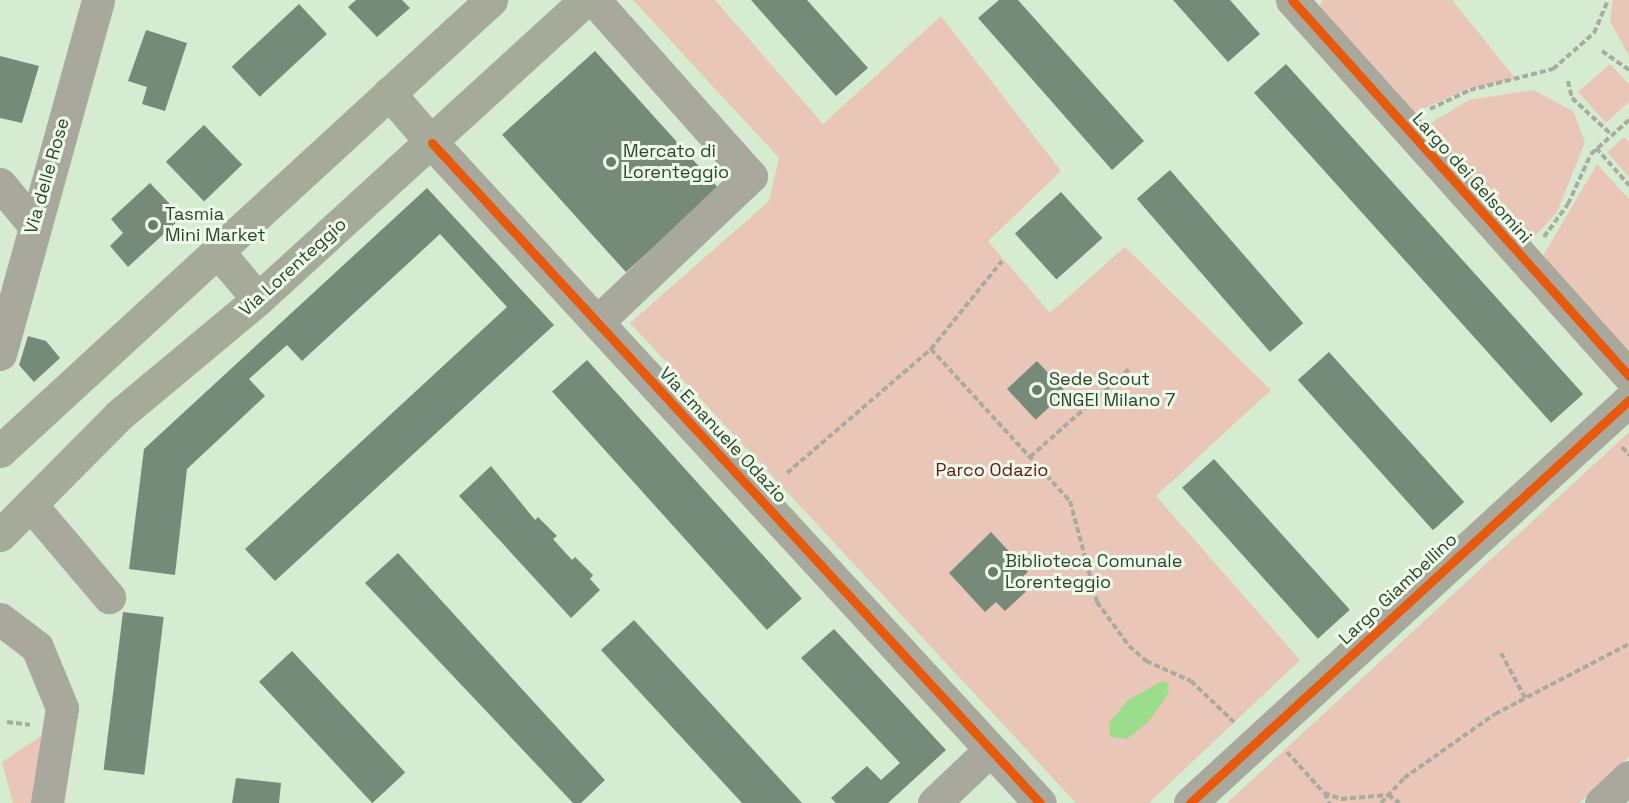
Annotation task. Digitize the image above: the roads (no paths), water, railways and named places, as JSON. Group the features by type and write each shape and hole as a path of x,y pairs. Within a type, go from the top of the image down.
{"main road":[{"path":"0,451 219,253 491,0"},
{"name":"Via Lorenteggio","path":"0,535 119,415 258,299 586,0"},
{"path":"389,93 432,142"},
{"path":"219,253 258,299"}],"street":[{"name":"Via delle Rose","path":"0,354 33,224 98,0"},
{"path":"594,0 751,176 597,322"},
{"name":"Largo dei Gelsomini","path":"1292,0 1629,376"},
{"name":"Via Emanuele Odazio","path":"432,142 990,750"},
{"path":"0,184 33,224"},
{"name":"Largo Giambellino","path":"1190,803 1629,400"},
{"path":"31,505 109,597"},
{"path":"0,619 37,646 62,708 47,803"},
{"path":"934,803 990,750 1040,803"},
{"path":"1601,803 1629,777"}],"place":[{"name":"Mercato di Lorenteggio","path":"611,162"},
{"name":"Tasmia Mini Market","path":"153,225"},
{"name":"Sede Scout CNGEI Milano 7","path":"1037,390"},
{"name":"Biblioteca Comunale Lorenteggio","path":"993,572"}],"park label":[{"name":"Parco Odazio","path":"992,470"}]}
